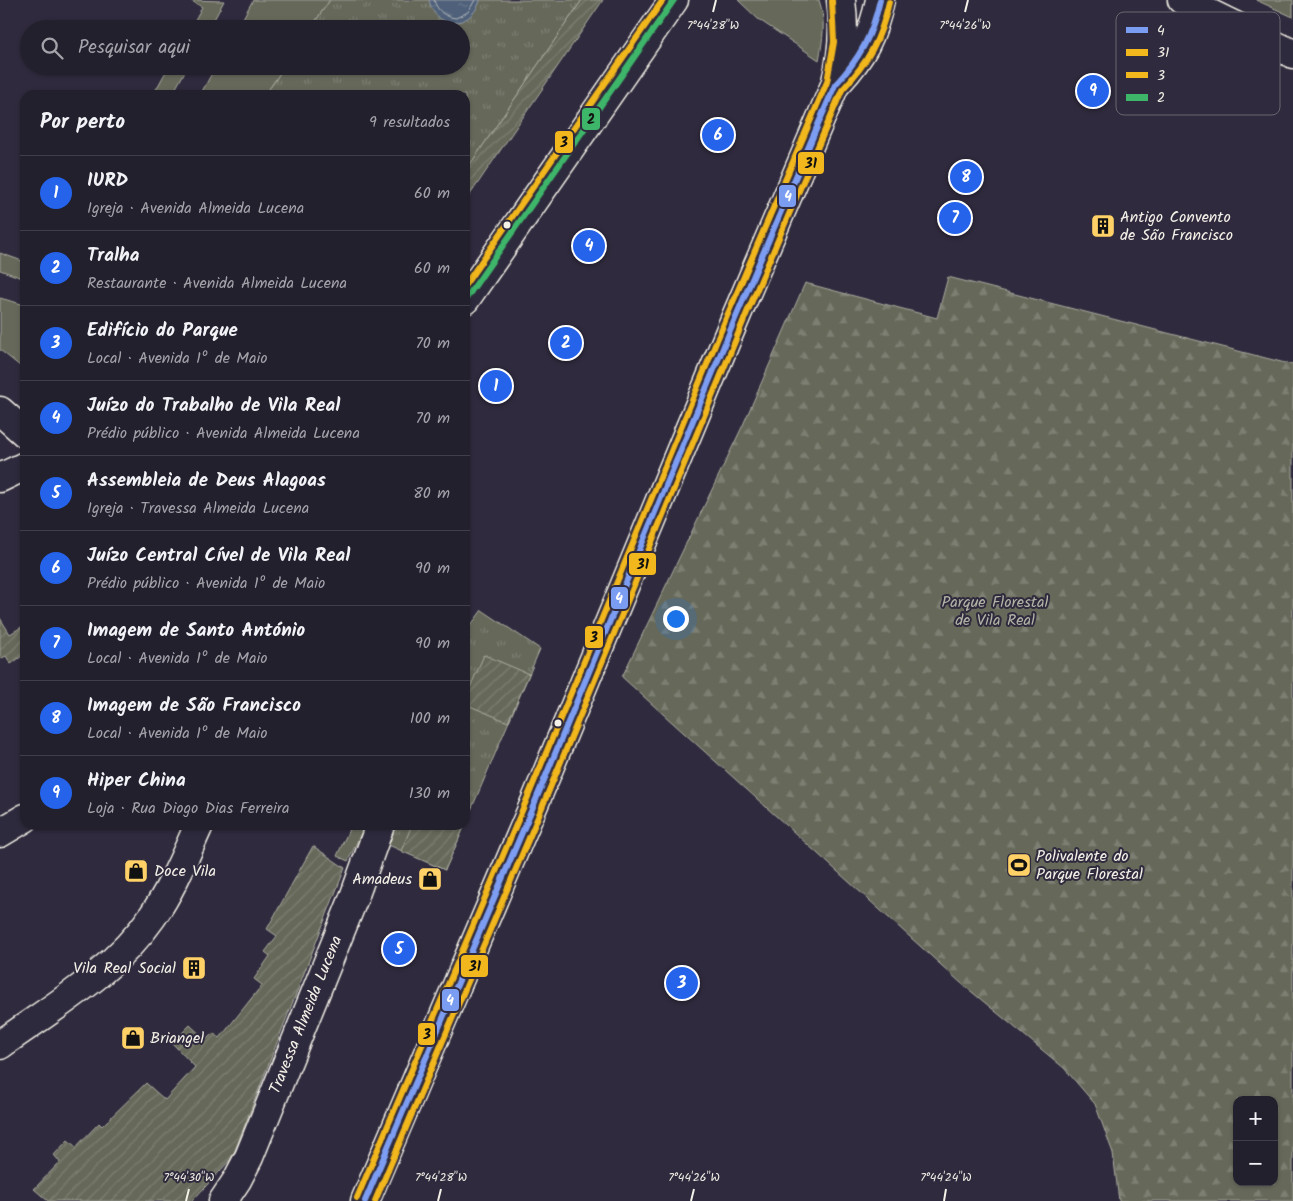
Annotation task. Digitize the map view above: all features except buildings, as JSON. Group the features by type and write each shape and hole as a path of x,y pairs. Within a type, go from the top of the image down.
{"main road":[{"path":"470,293 674,0"},
{"path":"835,85 855,63 866,46 880,0"},
{"path":"1182,0 1207,12"},
{"path":"365,1201 535,802 735,319 835,85 843,51 839,5"},
{"path":"1280,48 1293,54"},
{"path":"0,411 20,429"},
{"path":"0,478 20,468"},
{"path":"0,833 20,821"},
{"path":"0,1045 91,979 130,946 153,917 164,899 197,830"},
{"name":"Travessa Almeida Lucena","path":"223,1201 237,1180 248,1157 353,900 378,830"}],"green space":[{"path":"190,0 224,1 214,20 195,20 202,7"},
{"path":"253,0 330,0 316,20 242,20"},
{"path":"330,0 582,0 470,165 470,90 268,90 279,75 470,75 470,20 316,20"},
{"path":"582,0 603,0 470,195 470,165"},
{"path":"738,0 819,0 823,22 823,38 819,60 758,19"},
{"path":"1256,0 1293,0 1293,17"},
{"path":"164,75 183,75 175,90 156,90"},
{"path":"211,75 279,75 268,90 203,90"},
{"path":"0,253 20,260 20,277 0,270"},
{"name":"Parque Florestal de Vila Real","path":"948,277 1293,365 1293,1201 1119,1201 1113,1153 1095,1104 1064,1068 961,983 622,677 743,425 805,283 937,318"},
{"path":"0,298 20,304 20,366 0,350"},
{"path":"482,610 540,649 470,812 470,626"},
{"path":"0,618 10,634 20,628 20,657 11,664 6,656 0,659"},
{"path":"484,655 529,674 508,722 470,706 470,687"},
{"path":"349,830 363,830 348,861 337,856"},
{"path":"389,830 463,830 445,870 384,843"},
{"path":"410,830 463,830 445,870 401,851"},
{"path":"313,846 345,868 232,1158 192,1201 48,1201 34,1189 60,1162 54,1155 68,1140 76,1147 99,1123 102,1126 146,1083 165,1100 195,1067 172,1043 190,1025 206,1040 213,1033 220,1038 262,985 254,979 270,956 265,952 277,936 267,929"}],"water":[{"path":"429,0 480,0 475,11 463,20 443,20 438,17"}],"transit line":[{"name":"3","path":"470,278 663,0"},
{"name":"2","path":"470,293 674,0"},
{"name":"4","path":"365,1201 535,802 735,319 835,85 864,46 873,25 880,0"},
{"name":"3","path":"357,1198 527,799 727,316 827,82 834,42 832,1"},
{"name":"31","path":"375,1201 842,90 859,70 872,49 882,27 889,2"}],"place":[{"name":"Hiper China","path":"1093,91"},
{"name":"Juízo Central Cível de Vila Real","path":"718,135"},
{"name":"Imagem de São Francisco","path":"966,177"},
{"name":"Imagem de Santo António","path":"955,218"},
{"name":"Antigo Convento de São Francisco","path":"1103,226"},
{"name":"Juízo do Trabalho de Vila Real","path":"589,246"},
{"name":"Tralha","path":"566,343"},
{"name":"IURD","path":"496,386"},
{"name":"Polivalente do Parque Florestal","path":"1019,865"},
{"name":"Doce Vila","path":"136,871"},
{"name":"Amadeus","path":"430,879"},
{"name":"Assembleia de Deus Alagoas","path":"399,949"},
{"name":"Vila Real Social","path":"194,968"},
{"name":"Edifício do Parque","path":"682,983"},
{"name":"Briangel","path":"133,1038"}]}
